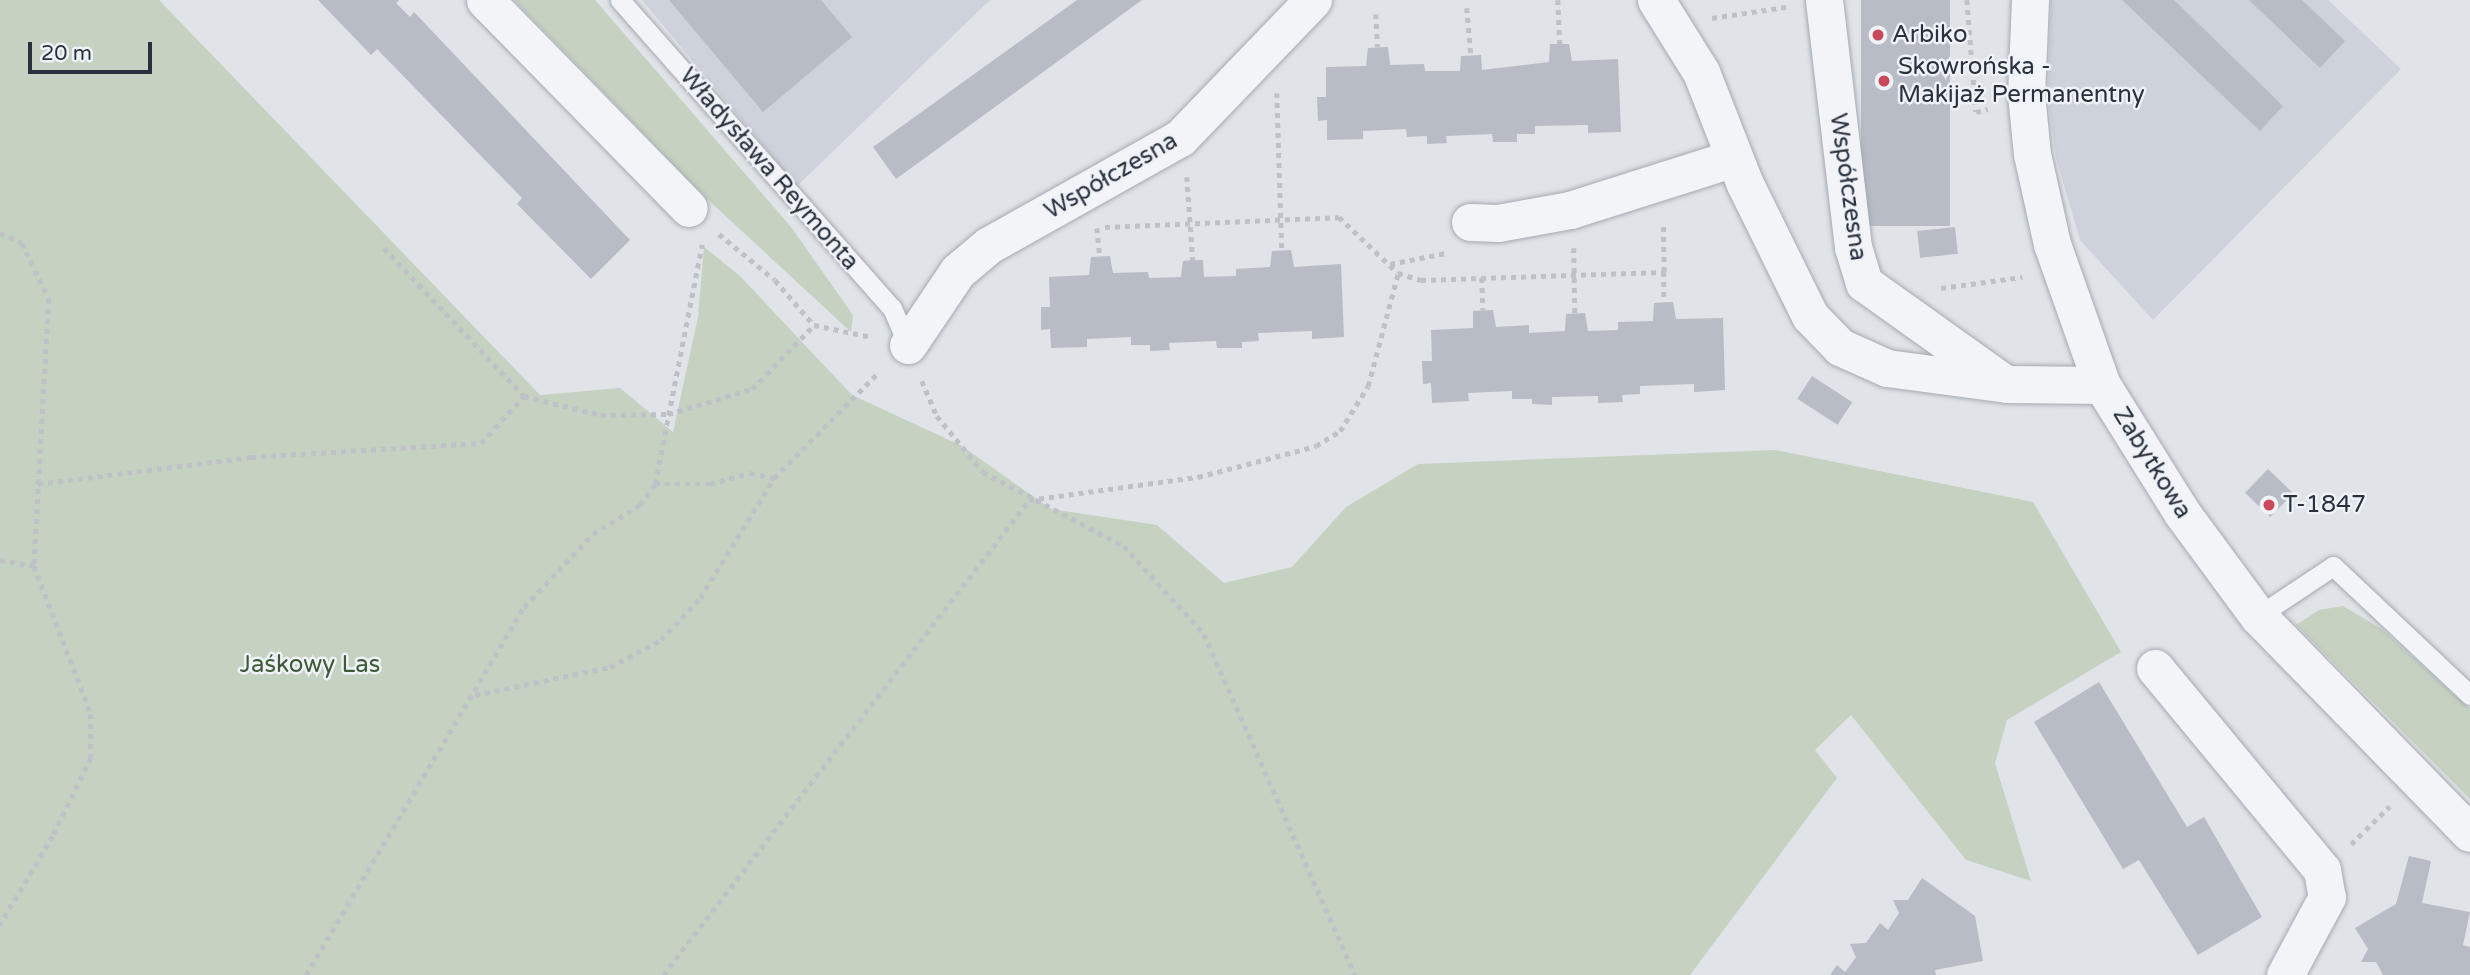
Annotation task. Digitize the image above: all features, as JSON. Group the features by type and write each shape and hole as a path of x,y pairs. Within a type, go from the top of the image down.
{"street":[{"path":"485,0 689,208"},
{"name":"Współczesna","path":"908,345 958,271 989,245 1180,138 1312,0"},
{"path":"1656,0 1701,72 1734,158 1810,316 1840,347 1887,368 2007,384 2102,385"},
{"name":"Współczesna","path":"1824,0 1853,247 1864,283 2007,384"},
{"name":"Zabytkowa","path":"2030,0 2026,94 2032,154 2052,244 2102,385 2182,513 2258,616 2470,832"},
{"path":"1471,222 1498,223 1570,210 1734,158"},
{"path":"2155,668 2322,870 2327,897 2285,975"}],"lane":[{"name":"Władysława Reymonta","path":"620,0 892,309 908,345"},
{"path":"2258,616 2333,566 2470,695"}],"path":[{"path":"1558,0 1560,44"},
{"path":"1967,0 1976,112 2002,107"},
{"path":"1714,18 1786,7"},
{"path":"1467,8 1471,55"},
{"path":"1376,14 1378,47"},
{"path":"1277,94 1282,250"},
{"path":"1191,183 1193,260"},
{"path":"689,208 775,280 814,325 908,345"},
{"path":"306,975 475,695 524,607 593,534 640,505 655,484 703,239 689,208"},
{"path":"1663,215 1664,302"},
{"path":"1100,257 1097,227 1339,217 1398,273 1421,280 1664,272"},
{"path":"1389,264 1446,254 1471,222"},
{"path":"0,233 22,243 49,299 34,566 91,714 91,758 53,836 0,925"},
{"path":"384,248 524,396 601,415 668,414 752,389 814,325"},
{"path":"663,975 1030,500 1198,477 1317,446 1340,431 1368,386 1398,273"},
{"path":"1575,313 1577,275"},
{"path":"1933,286 2026,276"},
{"path":"1482,278 1483,310"},
{"path":"475,695 610,667 661,640 700,598 774,478 908,345"},
{"path":"908,345 937,416 983,472 1030,500 1124,546 1204,634 1355,975"},
{"path":"38,484 251,457 481,443 524,396"},
{"path":"655,484 710,484 750,473 774,478"},
{"path":"0,559 34,566"},
{"path":"2359,836 2398,799"}],"shaded area":[{"path":"642,0 990,0 797,186"},
{"path":"2051,0 2328,0 2401,69 2153,320 2080,240 2056,158 2048,97"}],"green space":[{"name":"Jaśkowy Las","path":"0,0 159,0 540,395 620,388 673,432 698,317 704,247 740,276 852,395 962,446 1051,509 1157,525 1224,583 1292,567 1346,507 1418,464 1776,450 2033,502 2121,652 2007,720 1995,763 2031,881 1966,860 1851,715 1815,750 1837,778 1690,975 0,975"},
{"path":"514,0 595,0 791,227 853,315 851,332 706,198"},
{"path":"2343,606 2382,629 2470,709 2470,799 2296,625 2319,610"}],"building":[{"path":"318,0 399,0 396,3 410,17 414,12 630,240 591,279 517,204 522,198 377,49 371,55"},
{"path":"669,0 821,0 852,37 763,112"},
{"path":"1077,0 1142,0 896,179 873,147"},
{"path":"1861,0 1950,0 1950,226 1861,226"},
{"path":"2122,0 2174,0 2283,106 2260,131"},
{"path":"2249,0 2302,0 2345,41 2320,68"},
{"path":"1550,44 1569,44 1572,61 1618,59 1621,132 1588,133 1588,125 1535,126 1535,134 1517,134 1517,142 1493,142 1492,134 1446,136 1447,143 1427,144 1427,136 1407,137 1406,129 1363,131 1363,139 1327,140 1327,120 1318,121 1317,97 1326,97 1326,67 1366,66 1368,48 1388,47 1390,65 1424,64 1425,71 1460,71 1461,56 1481,55 1482,70 1549,62"},
{"path":"1955,227 1958,254 1920,258 1917,231"},
{"path":"1291,250 1294,267 1341,264 1344,337 1312,339 1312,331 1258,333 1259,341 1242,342 1242,348 1217,348 1216,341 1169,343 1170,350 1150,351 1150,345 1131,345 1131,337 1087,339 1087,347 1051,348 1050,329 1041,330 1041,307 1050,307 1049,277 1089,275 1091,257 1110,256 1113,273 1148,272 1149,278 1181,277 1183,261 1193,260 1203,260 1204,277 1236,276 1236,269 1270,267 1272,251"},
{"path":"1673,302 1676,319 1723,318 1725,390 1694,392 1694,384 1640,386 1640,394 1622,395 1623,402 1598,403 1598,396 1552,397 1552,405 1532,404 1532,399 1512,399 1512,391 1468,393 1469,401 1432,403 1431,383 1423,384 1422,361 1432,361 1431,330 1473,328 1473,311 1493,310 1496,327 1529,325 1529,333 1565,331 1566,314 1585,313 1588,331 1618,330 1618,322 1653,321 1654,303"},
{"path":"1812,376 1852,402 1838,425 1797,399"},
{"name":"T-1847","path":"2268,469 2293,493 2270,517 2245,493"},
{"path":"2099,682 2187,827 2204,817 2262,917 2198,955 2139,860 2123,869 2034,722"},
{"path":"2409,856 2431,861 2422,903 2470,912 2463,945 2470,947 2470,975 2383,975 2376,962 2361,962 2368,949 2355,928 2396,904"},
{"path":"1922,878 1975,916 1983,961 1935,970 1936,975 1830,975 1837,965 1845,972 1856,957 1850,944 1866,943 1880,923 1888,930 1899,913 1893,900 1908,900"}],"place":[{"name":"Arbiko","path":"1878,35"},
{"name":"Skowrońska - Makijaż Permanentny","path":"1884,81"},
{"name":"T-1847","path":"2269,505"}]}
